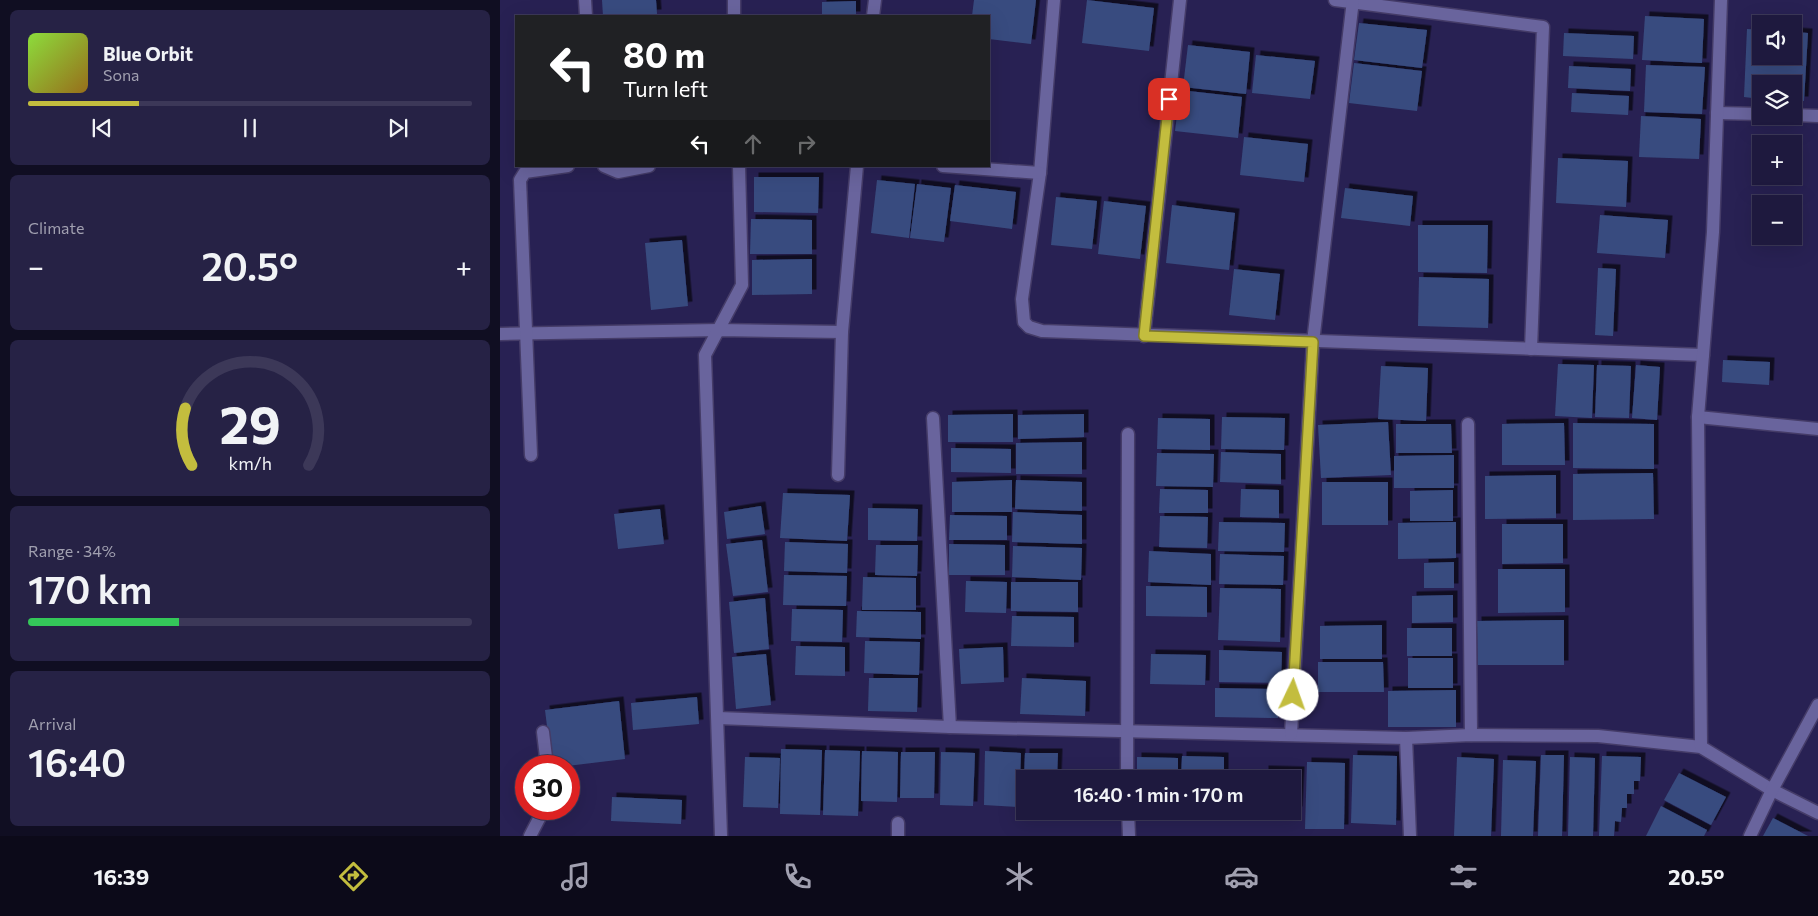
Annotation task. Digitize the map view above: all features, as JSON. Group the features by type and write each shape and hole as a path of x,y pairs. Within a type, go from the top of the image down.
{"street":[{"path":"585,0 586,15"},
{"path":"734,0 734,15"},
{"path":"873,15 875,0"},
{"path":"1054,0 1040,174 1022,299 1024,322 1029,327 1042,332 1703,355"},
{"path":"1144,336 1180,0"},
{"path":"1335,0 1543,27 1531,349"},
{"path":"1701,747 1698,417 1713,232 1721,0"},
{"path":"1291,734 1313,342 1353,1"},
{"path":"1717,114 1752,114"},
{"path":"1802,115 1818,116"},
{"path":"531,455 520,180 525,172 561,167"},
{"path":"606,167 618,172 644,167"},
{"path":"721,836 706,355 742,285 739,167"},
{"path":"838,476 842,332 856,167"},
{"path":"955,167 1040,174"},
{"path":"500,334 719,330 842,332"},
{"path":"1698,417 1818,429"},
{"path":"933,418 950,727"},
{"path":"1468,424 1471,735"},
{"path":"1128,434 1126,730 1128,770"},
{"path":"1750,836 1772,790 1818,706"},
{"path":"718,718 950,727 1406,738 1471,735 1598,736 1701,747 1772,790 1818,813"},
{"path":"543,732 546,755"},
{"path":"1406,738 1410,836"},
{"path":"530,836 538,820"},
{"path":"1128,820 1129,836"}],"building":[{"path":"602,0 656,0 657,14 603,15"},
{"path":"974,0 1036,0 1031,44 990,39 990,15 972,15"},
{"path":"1087,0 1154,8 1149,51 1082,43"},
{"path":"856,1 856,15 822,15 822,2"},
{"path":"1645,16 1704,19 1702,63 1642,60"},
{"path":"1359,23 1427,30 1422,68 1354,60"},
{"path":"1747,29 1752,29 1752,65 1802,65 1802,33 1808,33 1804,101 1802,101 1802,75 1752,75 1752,98 1744,97"},
{"path":"1564,33 1634,36 1633,59 1563,56"},
{"path":"1188,45 1250,52 1246,94 1183,87"},
{"path":"1256,55 1315,61 1310,99 1252,93"},
{"path":"1354,63 1422,71 1417,111 1349,103"},
{"path":"1646,65 1705,67 1702,114 1644,112"},
{"path":"1569,66 1631,69 1630,91 1568,88"},
{"path":"1180,90 1242,97 1238,138 1175,131"},
{"path":"1572,93 1629,96 1628,115 1571,112"},
{"path":"1641,116 1701,119 1699,159 1639,157"},
{"path":"1244,137 1308,144 1304,182 1240,175"},
{"path":"1558,158 1628,161 1626,207 1556,203"},
{"path":"754,177 819,177 818,213 754,212"},
{"path":"877,180 915,184 909,238 871,233"},
{"path":"917,184 951,188 944,242 910,238"},
{"path":"955,185 1016,192 1012,229 950,221"},
{"path":"1345,188 1413,196 1410,226 1341,218"},
{"path":"1056,197 1097,201 1092,249 1051,245"},
{"path":"1104,201 1146,206 1140,259 1098,254"},
{"path":"1172,205 1235,213 1229,270 1166,263"},
{"path":"1600,215 1668,220 1665,258 1597,253"},
{"path":"751,219 812,220 812,254 750,254"},
{"path":"1418,225 1488,225 1487,273 1418,272"},
{"path":"682,240 688,306 651,310 645,243"},
{"path":"812,259 812,294 752,295 752,260"},
{"path":"1598,268 1616,269 1613,336 1595,335"},
{"path":"1234,269 1280,274 1275,320 1229,315"},
{"path":"1419,277 1489,279 1488,328 1418,326"},
{"path":"1723,360 1770,362 1769,385 1722,382"},
{"path":"1558,364 1594,365 1592,418 1555,416"},
{"path":"1597,365 1631,366 1629,418 1595,417"},
{"path":"1636,365 1660,367 1657,420 1632,418"},
{"path":"1381,366 1428,368 1426,421 1378,419"},
{"path":"1013,414 1013,442 948,442 948,415"},
{"path":"1084,414 1084,437 1018,439 1018,415"},
{"path":"1222,417 1285,418 1284,450 1221,449"},
{"path":"1158,418 1210,419 1210,450 1157,449"},
{"path":"1388,422 1391,475 1321,478 1318,425"},
{"path":"1564,423 1565,465 1502,465 1502,424"},
{"path":"1573,423 1654,424 1654,469 1573,468"},
{"path":"1396,424 1451,424 1452,453 1396,453"},
{"path":"1082,442 1082,474 1016,474 1016,443"},
{"path":"951,448 1011,449 1011,473 951,472"},
{"path":"1221,452 1281,454 1281,484 1220,482"},
{"path":"1157,453 1214,454 1213,487 1156,486"},
{"path":"1454,455 1454,488 1394,488 1394,456"},
{"path":"1653,473 1654,519 1573,520 1573,474"},
{"path":"1556,475 1556,518 1485,519 1485,476"},
{"path":"1012,480 1012,512 952,512 952,482"},
{"path":"1016,480 1082,482 1082,511 1015,509"},
{"path":"1322,482 1388,482 1388,525 1322,525"},
{"path":"1160,489 1208,490 1208,513 1159,513"},
{"path":"1241,489 1279,490 1279,518 1240,517"},
{"path":"1453,490 1453,521 1410,521 1410,491"},
{"path":"783,493 850,495 847,541 780,538"},
{"path":"761,506 765,534 727,539 724,512"},
{"path":"868,508 918,509 917,541 868,540"},
{"path":"660,509 664,544 618,549 614,514"},
{"path":"1013,512 1082,515 1082,544 1012,542"},
{"path":"950,515 1007,516 1007,540 949,540"},
{"path":"1160,516 1208,517 1207,548 1159,547"},
{"path":"1219,522 1285,523 1284,552 1218,551"},
{"path":"1456,522 1456,558 1398,559 1398,523"},
{"path":"1502,524 1563,524 1563,563 1502,564"},
{"path":"762,540 768,592 733,596 726,544"},
{"path":"785,542 848,544 847,573 784,571"},
{"path":"949,544 1005,545 1005,575 949,575"},
{"path":"876,545 918,545 917,576 875,575"},
{"path":"1013,546 1082,548 1081,580 1012,577"},
{"path":"1149,551 1211,554 1211,585 1148,582"},
{"path":"1220,554 1284,556 1283,585 1219,584"},
{"path":"1454,562 1454,588 1424,588 1424,563"},
{"path":"1498,569 1565,569 1565,612 1498,613"},
{"path":"784,575 847,576 846,606 783,605"},
{"path":"863,577 916,578 916,610 862,610"},
{"path":"966,581 1007,582 1006,613 965,612"},
{"path":"1011,582 1078,582 1078,612 1011,611"},
{"path":"1146,586 1207,587 1207,617 1146,616"},
{"path":"1220,588 1281,589 1280,642 1218,640"},
{"path":"1453,595 1453,622 1412,623 1412,596"},
{"path":"765,598 769,649 734,653 729,602"},
{"path":"792,609 843,610 842,642 791,641"},
{"path":"857,611 921,612 921,639 856,637"},
{"path":"1012,616 1074,617 1074,647 1011,646"},
{"path":"1564,620 1564,665 1478,665 1477,621"},
{"path":"1382,625 1382,659 1320,659 1320,626"},
{"path":"1407,628 1452,628 1452,656 1407,656"},
{"path":"865,641 920,642 919,675 864,673"},
{"path":"796,646 845,647 845,676 795,675"},
{"path":"1003,647 1004,682 961,684 959,649"},
{"path":"1219,650 1282,652 1281,683 1219,682"},
{"path":"766,654 771,705 736,709 732,657"},
{"path":"1151,654 1206,655 1205,685 1150,684"},
{"path":"1408,658 1453,658 1453,688 1408,688"},
{"path":"1318,662 1383,662 1384,692 1318,692"},
{"path":"869,678 918,678 917,712 868,711"},
{"path":"1022,678 1086,681 1085,716 1020,714"},
{"path":"1215,688 1279,689 1278,718 1215,717"},
{"path":"1456,690 1456,727 1388,727 1388,691"},
{"path":"697,697 699,724 633,730 631,703"},
{"path":"619,701 625,759 580,764 580,755 551,755 545,710"},
{"path":"781,749 822,750 820,815 780,814"},
{"path":"825,750 860,751 858,816 823,815"},
{"path":"862,751 898,752 897,802 861,801"},
{"path":"985,751 1021,753 1020,770 1016,770 1016,807 984,805"},
{"path":"901,752 935,752 934,798 900,798"},
{"path":"941,752 975,753 973,806 940,805"},
{"path":"1025,753 1058,753 1057,770 1024,770"},
{"path":"1353,755 1397,756 1396,825 1351,823"},
{"path":"1541,755 1564,755 1562,836 1538,836"},
{"path":"1182,756 1224,757 1224,770 1181,770"},
{"path":"1602,756 1641,757 1640,781 1634,781 1634,794 1627,794 1627,808 1622,808 1621,822 1615,821 1614,836 1599,836"},
{"path":"745,757 780,758 778,808 743,807"},
{"path":"1137,757 1178,758 1178,770 1137,770"},
{"path":"1457,757 1494,759 1491,836 1454,836"},
{"path":"1570,757 1595,758 1593,836 1568,836"},
{"path":"1503,760 1536,761 1533,836 1501,836"},
{"path":"1307,762 1345,763 1344,829 1305,829"},
{"path":"1679,773 1726,797 1711,825 1664,800"},
{"path":"612,797 682,800 681,824 611,821"},
{"path":"1661,806 1707,830 1704,836 1646,836"},
{"path":"1773,818 1808,836 1763,836"}],"route":[{"path":"1169,99 1144,336 1313,342 1293,695"}]}
